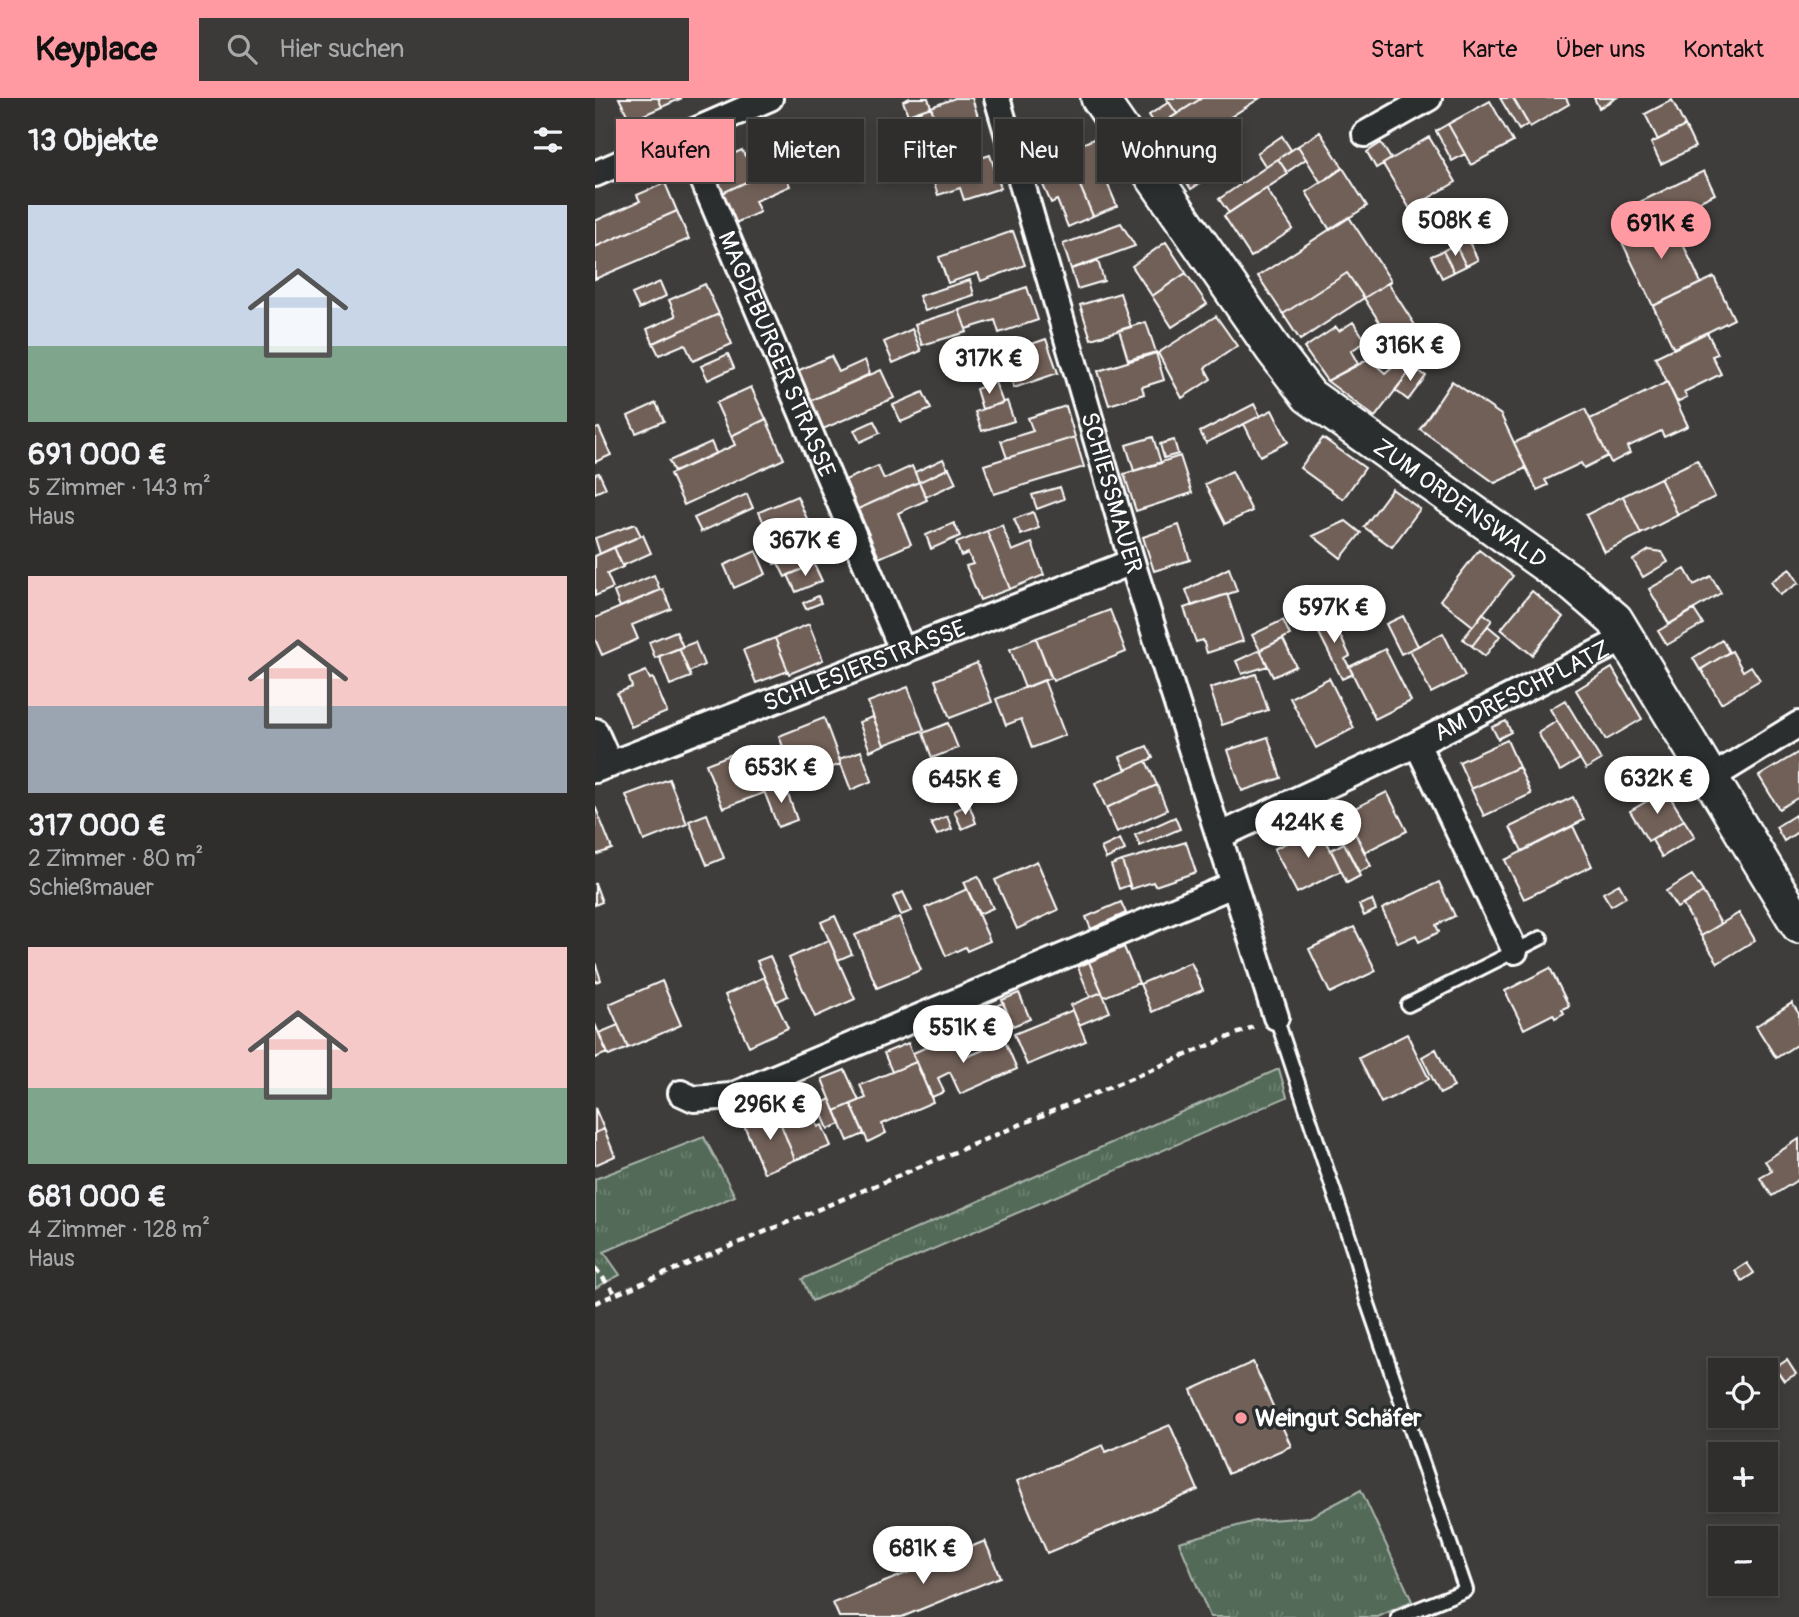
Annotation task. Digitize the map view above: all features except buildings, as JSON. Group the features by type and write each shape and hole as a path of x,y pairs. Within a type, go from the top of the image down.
{"street":[{"path":"721,119 770,98"},
{"name":"SCHIESSMAUER","path":"997,98 1132,562 1276,1017"},
{"name":"ZUM ORDENSWALD","path":"1099,98 1273,349 1309,396 1572,583 1601,606 1628,637 1799,925"},
{"path":"1365,134 1429,98"},
{"path":"595,174 616,165"},
{"name":"MAGDEBURGER STRASSE","path":"704,182 903,652"},
{"name":"SCHLESIERSTRASSE","path":"602,767 1132,562"},
{"name":"AM DRESCHPLATZ","path":"1219,836 1417,744 1628,637"},
{"path":"1711,778 1799,724"},
{"path":"595,731 602,767"},
{"name":"AM DRESCHPLATZ","path":"1417,744 1515,951"},
{"path":"681,1093 694,1099 731,1096 1233,885"}],"lane":[{"path":"1408,1006 1541,938"},
{"path":"1276,1017 1354,1252 1367,1301 1466,1590 1398,1617"}],"path":[{"path":"595,1303 1276,1017"},
{"path":"595,1268 615,1293"}],"green space":[{"path":"1279,1069 1287,1097 812,1301 802,1279"},
{"path":"704,1137 735,1196 604,1252 620,1275 595,1288 595,1179"},
{"path":"1361,1490 1412,1601 1378,1617 1210,1617 1179,1542 1255,1521 1310,1517"}],"place":[{"name":"Weingut Schäfer","path":"1241,1418"}]}
